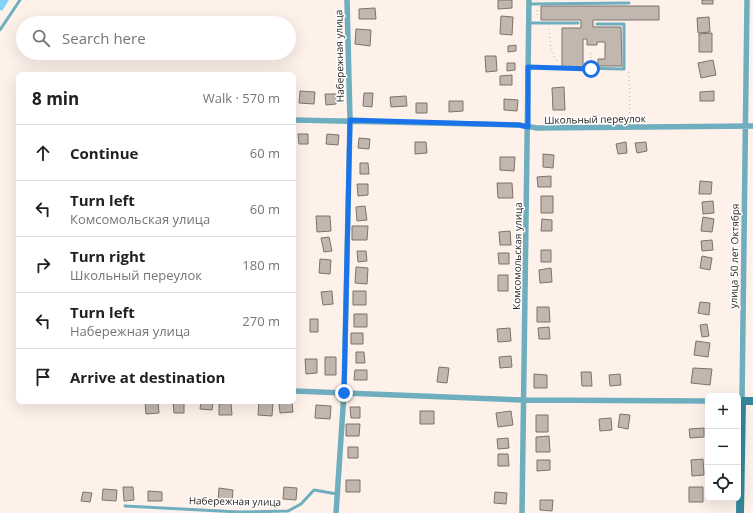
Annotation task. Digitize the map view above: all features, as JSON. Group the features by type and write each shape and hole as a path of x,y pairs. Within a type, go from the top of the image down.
{"street":[{"name":"Набережная улица","path":"336,513 344,393 350,120 347,0"},
{"name":"улица 50 лет Октября","path":"740,393 747,0"},
{"name":"Комсомольская улица","path":"522,513 529,2"},
{"name":"Школьный переулок","path":"296,120 350,120 519,125 536,128 753,126"},
{"path":"296,391 523,400 705,401"},
{"path":"741,401 753,401"},
{"name":"улица 50 лет Октября","path":"740,429 740,513"}],"lane":[{"path":"0,30 20,0"},
{"path":"529,2 537,4 629,3"},
{"path":"746,12 753,12"},
{"path":"529,23 578,23"},
{"path":"528,67 624,69 624,24 597,24"},
{"name":"Набережная улица","path":"125,506 239,512 288,511 302,504 314,490 337,494"}],"path":[{"path":"537,4 538,23"},
{"path":"548,23 551,50 559,68"},
{"path":"591,50 591,69"},
{"path":"624,69 629,70 630,124"}],"water":[{"path":"0,0 9,0 2,11 0,10"}],"building":[{"path":"498,0 512,0 512,8 498,9"},
{"path":"702,0 713,0 713,4 702,4"},
{"path":"541,6 659,6 659,20 593,20 593,27 621,27 622,66 598,66 598,59 605,59 605,42 597,42 597,45 587,45 587,39 583,39 583,67 562,67 562,28 581,28 581,20 541,20"},
{"path":"375,8 376,19 359,19 359,9"},
{"path":"501,16 513,17 512,35 500,34"},
{"path":"709,17 710,32 698,33 697,18"},
{"path":"356,29 371,30 370,46 355,44"},
{"path":"712,33 712,52 699,52 699,34"},
{"path":"516,45 516,51 508,52 508,46"},
{"path":"485,56 496,56 497,71 486,72"},
{"path":"713,60 716,75 701,78 698,63"},
{"path":"507,63 515,63 515,70 507,71"},
{"path":"512,75 512,85 500,85 500,76"},
{"path":"564,87 565,110 553,110 552,88"},
{"path":"300,91 315,92 314,104 299,103"},
{"path":"714,91 714,101 700,101 700,92"},
{"path":"364,93 373,93 372,107 363,106"},
{"path":"325,94 336,94 336,104 326,105"},
{"path":"406,96 407,106 391,107 390,97"},
{"path":"504,99 518,100 517,111 504,110"},
{"path":"449,101 463,101 463,111 449,112"},
{"path":"416,103 427,103 427,113 416,113"},
{"path":"298,134 308,134 308,144 299,144"},
{"path":"327,134 339,135 338,145 326,144"},
{"path":"359,138 370,139 369,149 358,148"},
{"path":"415,142 426,142 427,153 415,154"},
{"path":"626,142 627,153 618,154 616,144"},
{"path":"646,142 647,151 637,153 635,143"},
{"path":"543,154 554,155 553,168 543,167"},
{"path":"500,157 515,157 514,171 500,170"},
{"path":"360,163 368,163 369,174 360,174"},
{"path":"551,176 551,187 538,187 537,177"},
{"path":"700,181 712,182 711,194 699,194"},
{"path":"497,183 512,183 513,198 498,198"},
{"path":"357,184 368,184 368,195 358,196"},
{"path":"541,196 553,196 553,213 541,213"},
{"path":"713,201 714,213 703,214 702,202"},
{"path":"365,206 367,220 357,221 356,207"},
{"path":"316,216 330,216 331,231 317,232"},
{"path":"703,217 714,219 712,232 701,231"},
{"path":"542,219 552,220 552,231 541,231"},
{"path":"352,226 368,226 367,240 352,240"},
{"path":"510,231 511,245 500,245 499,232"},
{"path":"329,237 332,251 324,252 321,238"},
{"path":"712,240 713,250 702,251 701,241"},
{"path":"541,250 551,250 551,262 541,262"},
{"path":"357,251 366,251 367,261 358,262"},
{"path":"498,253 509,253 509,264 499,264"},
{"path":"702,256 712,258 710,270 700,268"},
{"path":"320,259 331,260 330,274 319,273"},
{"path":"356,267 368,268 367,284 355,283"},
{"path":"551,268 552,282 540,283 539,270"},
{"path":"498,275 508,275 508,291 498,291"},
{"path":"332,291 333,304 323,305 321,292"},
{"path":"353,291 366,291 366,305 353,305"},
{"path":"700,302 710,303 709,315 698,313"},
{"path":"537,307 549,307 550,322 537,322"},
{"path":"354,314 367,314 367,327 354,327"},
{"path":"310,319 318,319 318,332 310,332"},
{"path":"707,324 709,336 702,337 700,325"},
{"path":"549,327 550,339 539,339 538,328"},
{"path":"510,328 511,341 498,342 497,329"},
{"path":"351,333 363,333 363,344 351,344"},
{"path":"696,341 710,343 708,357 694,355"},
{"path":"356,352 364,352 365,363 356,363"},
{"path":"511,356 512,367 500,368 499,357"},
{"path":"325,357 336,357 336,375 325,375"},
{"path":"305,359 317,359 317,373 306,374"},
{"path":"439,367 449,368 447,383 437,382"},
{"path":"693,368 712,369 710,385 691,383"},
{"path":"355,370 367,370 367,380 354,380"},
{"path":"581,372 591,372 592,386 582,386"},
{"path":"534,374 547,375 547,388 534,388"},
{"path":"620,374 621,385 610,386 609,375"},
{"path":"145,404 158,404 159,413 146,414"},
{"path":"173,404 184,404 184,413 174,413"},
{"path":"201,404 213,404 212,410 200,409"},
{"path":"219,404 231,404 232,415 219,415"},
{"path":"259,404 273,404 272,416 258,415"},
{"path":"279,404 292,404 293,412 280,413"},
{"path":"316,405 331,406 330,419 315,418"},
{"path":"350,407 360,407 360,418 351,418"},
{"path":"420,411 434,411 434,424 420,424"},
{"path":"511,411 513,425 498,427 496,413"},
{"path":"620,414 630,415 628,429 618,427"},
{"path":"536,415 548,415 548,432 536,432"},
{"path":"611,418 612,430 600,431 599,419"},
{"path":"346,424 360,424 359,436 346,436"},
{"path":"704,428 704,437 690,438 689,429"},
{"path":"549,436 550,452 536,452 536,437"},
{"path":"508,438 509,448 498,449 497,439"},
{"path":"348,447 358,447 358,458 348,458"},
{"path":"498,454 508,454 509,466 498,466"},
{"path":"703,459 704,475 692,476 691,460"},
{"path":"537,460 550,460 550,470 537,471"},
{"path":"346,480 360,480 360,492 346,492"},
{"path":"123,487 133,487 134,500 124,501"},
{"path":"284,487 297,488 296,500 283,499"},
{"path":"689,487 703,487 703,502 689,502"},
{"path":"219,488 233,490 232,503 218,501"},
{"path":"103,489 117,490 116,501 102,500"},
{"path":"148,491 162,492 162,501 148,501"},
{"path":"83,492 92,493 90,502 81,501"},
{"path":"495,492 507,493 506,504 494,503"},
{"path":"540,500 553,500 552,511 540,510"}],"route":[{"path":"344,393 350,120 519,125 528,127 528,67 535,66 591,69"}]}
